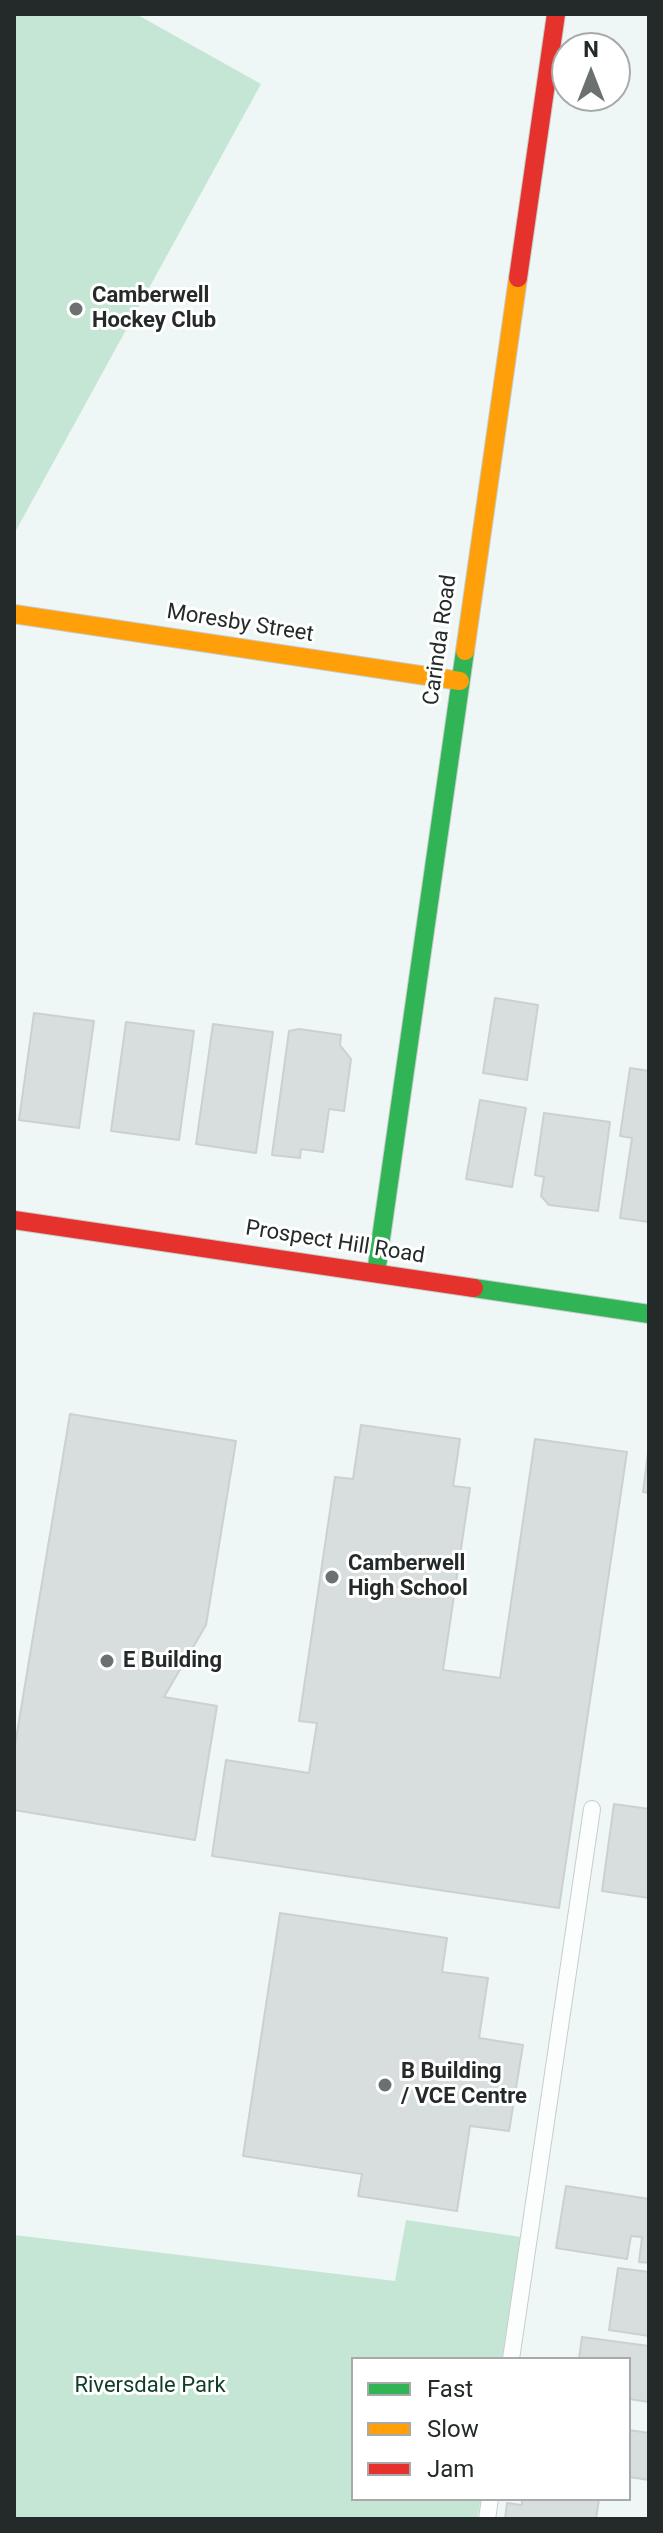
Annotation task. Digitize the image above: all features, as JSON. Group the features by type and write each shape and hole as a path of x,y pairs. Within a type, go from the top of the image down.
{"street":[{"name":"Carinda Road","path":"376,1273 556,14"},
{"name":"Moresby Street","path":"14,614 460,681"},
{"name":"Prospect Hill Road","path":"14,1220 649,1314"}],"lane":[{"path":"511,2357 592,1809"}],"green space":[{"name":"Camberwell Hockey Club","path":"14,14 136,14 261,84 14,534"},
{"name":"Riversdale Park","path":"406,2220 521,2237 502,2357 351,2357 351,2501 481,2501 477,2519 14,2519 14,2235 395,2281"}],"building":[{"path":"495,998 538,1005 527,1080 483,1073"},
{"path":"34,1013 94,1021 79,1128 19,1120"},
{"path":"126,1022 194,1031 179,1140 111,1131"},
{"path":"213,1024 273,1032 256,1153 196,1144"},
{"path":"299,1029 341,1035 340,1045 351,1059 344,1111 329,1109 323,1152 301,1149 300,1158 272,1155 289,1031"},
{"path":"630,1068 649,1071 649,1222 620,1218 632,1138 620,1136"},
{"path":"480,1100 526,1108 512,1187 466,1179"},
{"path":"544,1113 610,1122 598,1211 549,1205 541,1196 544,1177 535,1175"},
{"name":"E Building","path":"70,1414 236,1441 206,1625 164,1697 217,1706 195,1840 14,1810 14,1751"},
{"path":"361,1425 460,1439 453,1486 470,1488 443,1670 500,1678 535,1439 627,1452 559,1908 212,1856 226,1760 309,1773 317,1723 299,1721 335,1477 353,1479"},
{"path":"649,1445 649,1493 643,1492"},
{"path":"614,1804 649,1809 649,1898 602,1891"},
{"name":"B Building / VCE Centre","path":"280,1913 447,1938 442,1972 488,1978 479,2038 523,2045 509,2131 470,2126 457,2211 358,2196 362,2174 243,2156"},
{"path":"566,2186 649,2199 649,2263 639,2262 642,2237 631,2236 627,2259 556,2248"},
{"path":"618,2268 649,2272 649,2336 609,2330"},
{"path":"582,2337 649,2346 649,2402 631,2399 631,2357 579,2357"},
{"path":"631,2430 649,2433 649,2480 631,2477"},
{"path":"522,2501 599,2501 596,2519 505,2519 507,2503 522,2505"}],"traffic: fast":[{"path":"376,1273 465,651"},
{"path":"474,1288 649,1314"}],"traffic: slow":[{"path":"465,651 518,278"},
{"path":"14,614 460,681"}],"traffic: jam":[{"path":"518,278 556,14"},
{"path":"14,1220 474,1288"}],"place":[{"name":"Camberwell Hockey Club","path":"76,309"},
{"name":"Camberwell High School","path":"332,1577"},
{"name":"E Building","path":"107,1661"},
{"name":"B Building / VCE Centre","path":"385,2085"}]}
